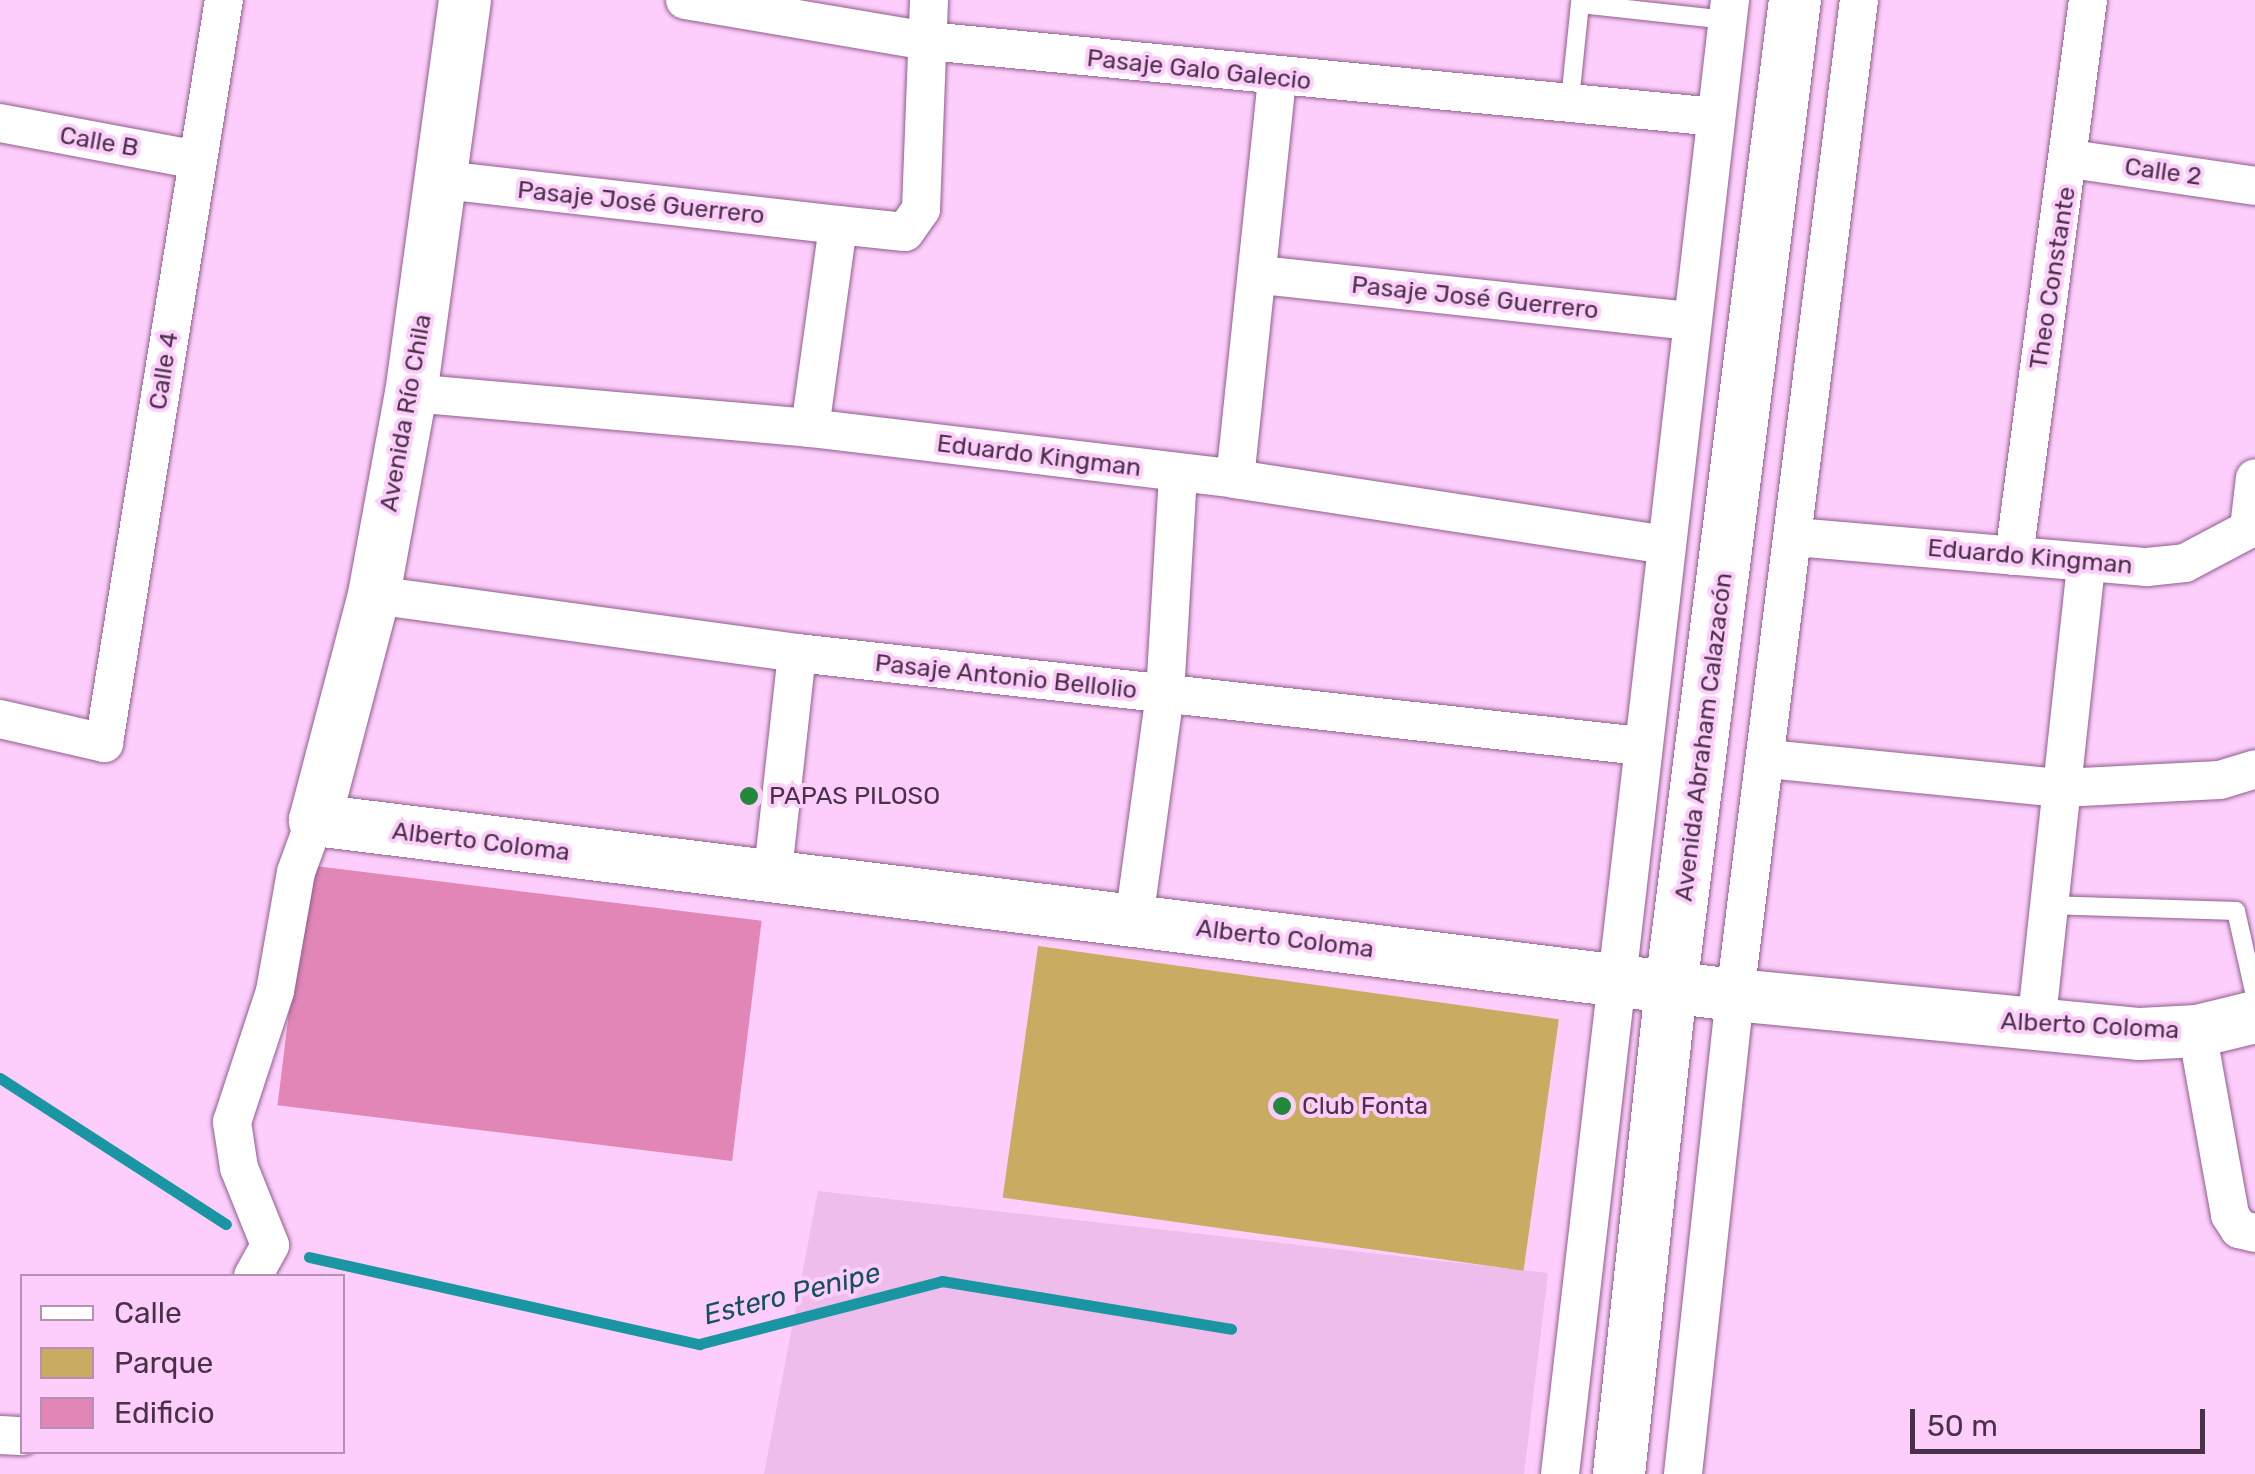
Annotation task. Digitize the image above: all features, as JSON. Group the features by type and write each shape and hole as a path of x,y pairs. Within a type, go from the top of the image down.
{"street":[{"name":"Calle 4","path":"0,718 104,742 224,0"},
{"name":"Avenida Río Chila","path":"315,820 374,595 411,393 444,180 465,0"},
{"name":"Pasaje Galo Galecio","path":"684,0 928,41 1277,79 1570,100 1716,116"},
{"path":"928,41 929,0"},
{"name":"Avenida Abraham Calazacón","path":"1619,1474 1671,987 1795,0"},
{"path":"1684,1474 1735,995 1796,537 1859,0"},
{"name":"Theo Constante","path":"2014,556 2071,159 2088,0"},
{"path":"1560,1474 1664,545 1729,10"},
{"name":"Pasaje José Guerrero","path":"444,180 896,232 917,220 928,41"},
{"path":"1235,479 1260,275 1277,79"},
{"name":"Calle B","path":"0,124 198,160"},
{"name":"Calle 2","path":"2071,159 2255,186"},
{"path":"810,428 838,224"},
{"name":"Pasaje José Guerrero","path":"1260,275 1691,322"},
{"name":"Eduardo Kingman","path":"411,393 810,428 1178,472 1664,545"},
{"path":"1134,920 1165,694 1178,472"},
{"path":"2252,527 2255,478"},
{"name":"Eduardo Kingman","path":"1796,537 2086,563 2185,562 2252,527"},
{"path":"2036,1026 2046,905 2086,563"},
{"name":"Pasaje Antonio Bellolio","path":"374,595 798,653 1641,746"},
{"path":"772,880 798,653"},
{"path":"1768,759 2061,788 2220,780 2255,769"},
{"path":"255,1274 270,1245 240,1168 232,1122 274,991 296,872 315,820"},
{"name":"Alberto Coloma","path":"315,820 772,880 1134,920 1735,995 2036,1026 2197,1032 2255,1018"},
{"path":"2197,1032 2230,1215 2239,1229 2255,1232"}],"lane":[{"path":"1570,100 1580,4 1729,10"},
{"path":"2046,905 2236,911 2255,996"}],"shaded area":[{"path":"818,1191 1548,1273 1524,1474 764,1474"}],"green space":[{"name":"Club Fonta","path":"1038,946 1559,1019 1524,1271 1003,1198"}],"building":[{"path":"307,865 762,921 732,1161 278,1105"}],"waterway":[{"name":"Estero Penipe","path":"0,1078 226,1224"},
{"name":"Estero Penipe","path":"309,1257 699,1344 942,1281 1231,1329"}],"place":[{"name":"PAPAS PILOSO","path":"749,796"},
{"name":"Club Fonta","path":"1282,1106"}]}
